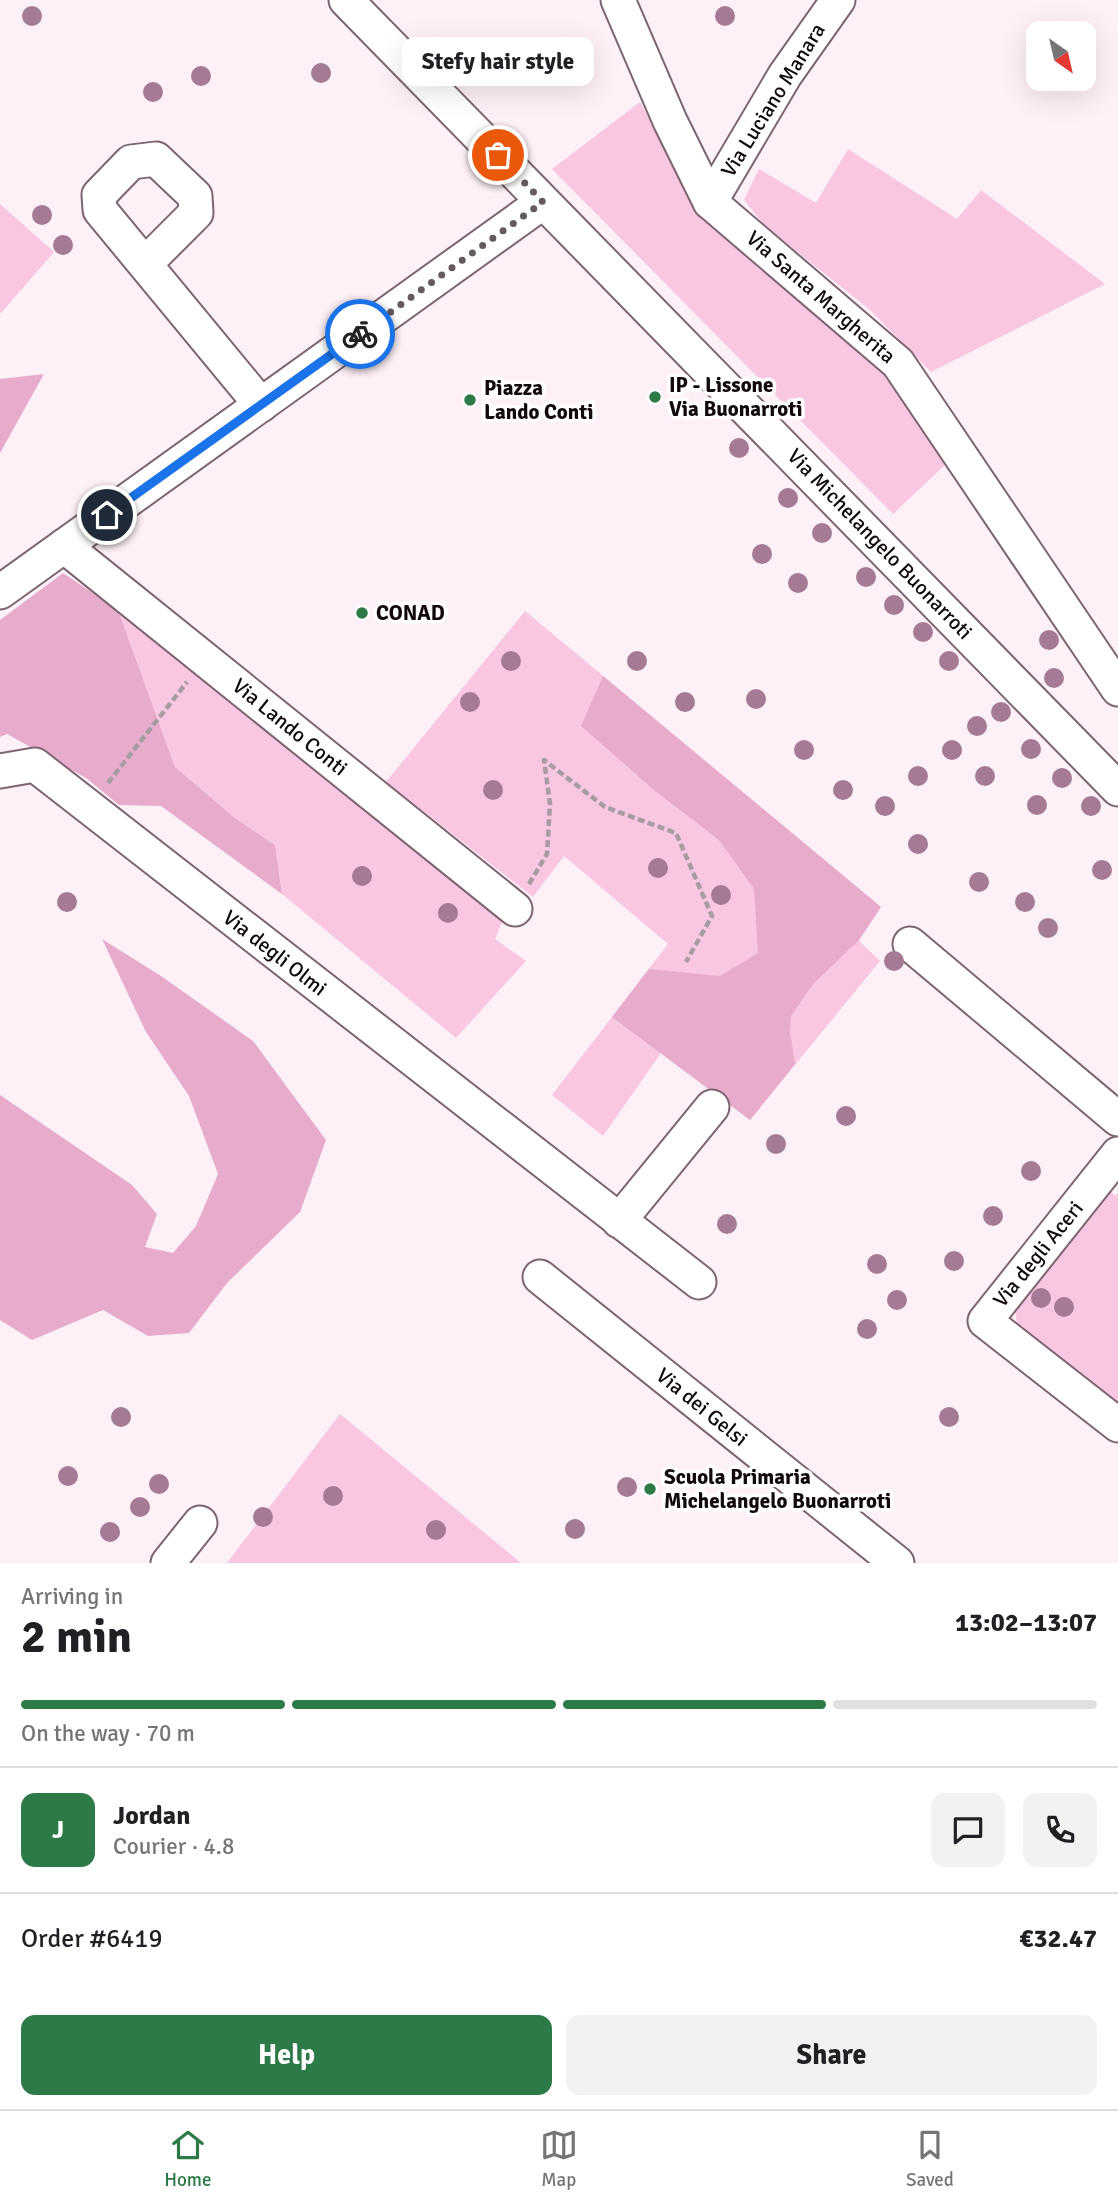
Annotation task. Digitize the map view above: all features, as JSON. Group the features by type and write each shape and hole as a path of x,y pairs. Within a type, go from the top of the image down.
{"street":[{"name":"Via Michelangelo Buonarroti","path":"346,0 1118,789"},
{"name":"Via Santa Margherita","path":"618,0 670,121 710,202 898,363 1118,688"},
{"name":"Via Luciano Manara","path":"710,202 785,75 838,0"},
{"path":"0,592 543,202"},
{"path":"145,264 261,405"},
{"name":"Via Lando Conti","path":"64,546 515,909"},
{"name":"Via degli Olmi","path":"0,771 35,765 699,1282"},
{"path":"910,944 1118,1119"},
{"path":"619,1221 712,1107"},
{"name":"Via degli Aceri","path":"1118,1154 985,1321 1118,1425"},
{"name":"Via dei Gelsi","path":"540,1277 897,1563"},
{"path":"168,1563 200,1523"}],"path":[{"path":"89,807 205,660"},
{"path":"515,909 547,854 550,804 544,760 605,807 676,832 712,916 685,962"}],"shaded area":[{"path":"640,102 686,187 876,357 947,463 893,514 552,169"},
{"path":"848,149 957,219 981,190 1105,284 931,372 870,310 764,225 744,200 759,169 816,203"},
{"path":"0,204 54,252 1,313 0,312"},
{"path":"44,374 0,453 0,379"},
{"path":"63,573 118,610 175,767 235,818 275,845 282,894 161,806 119,805 86,778 7,734 0,737 0,620"},
{"path":"118,610 504,917 495,939 526,961 456,1038 282,894 275,845 235,818 175,767"},
{"path":"525,611 881,907 859,941 880,961 750,1120 661,1053 603,1136 552,1095 668,944 564,856 533,897 386,782"},
{"path":"603,676 881,907 858,941 813,984 791,1016 790,1032 795,1064 750,1120 612,1017 649,969 720,976 758,953 754,889 719,840 654,790 581,726"},
{"path":"102,939 161,976 253,1041 326,1140 300,1212 227,1283 189,1333 148,1336 103,1310 32,1340 0,1320 0,1095 132,1185 157,1214 145,1247 173,1253 196,1226 218,1174 189,1096 146,1032"},
{"path":"1109,1189 1115,1196 1118,1193 1118,1411 1018,1330 1015,1311"},
{"path":"340,1414 520,1562 520,1563 227,1563"}],"way so far":[{"path":"360,334 543,202 498,155"}],"place":[{"name":"Stefy hair style","path":"498,155"},
{"name":"IP - Lissone Via Buonarroti","path":"655,397"},
{"name":"Piazza Lando Conti","path":"470,400"},
{"name":"CONAD","path":"362,613"},
{"name":"Scuola Primaria Michelangelo Buonarroti","path":"650,1489"}],"route":[{"path":"107,515 360,334"}]}
